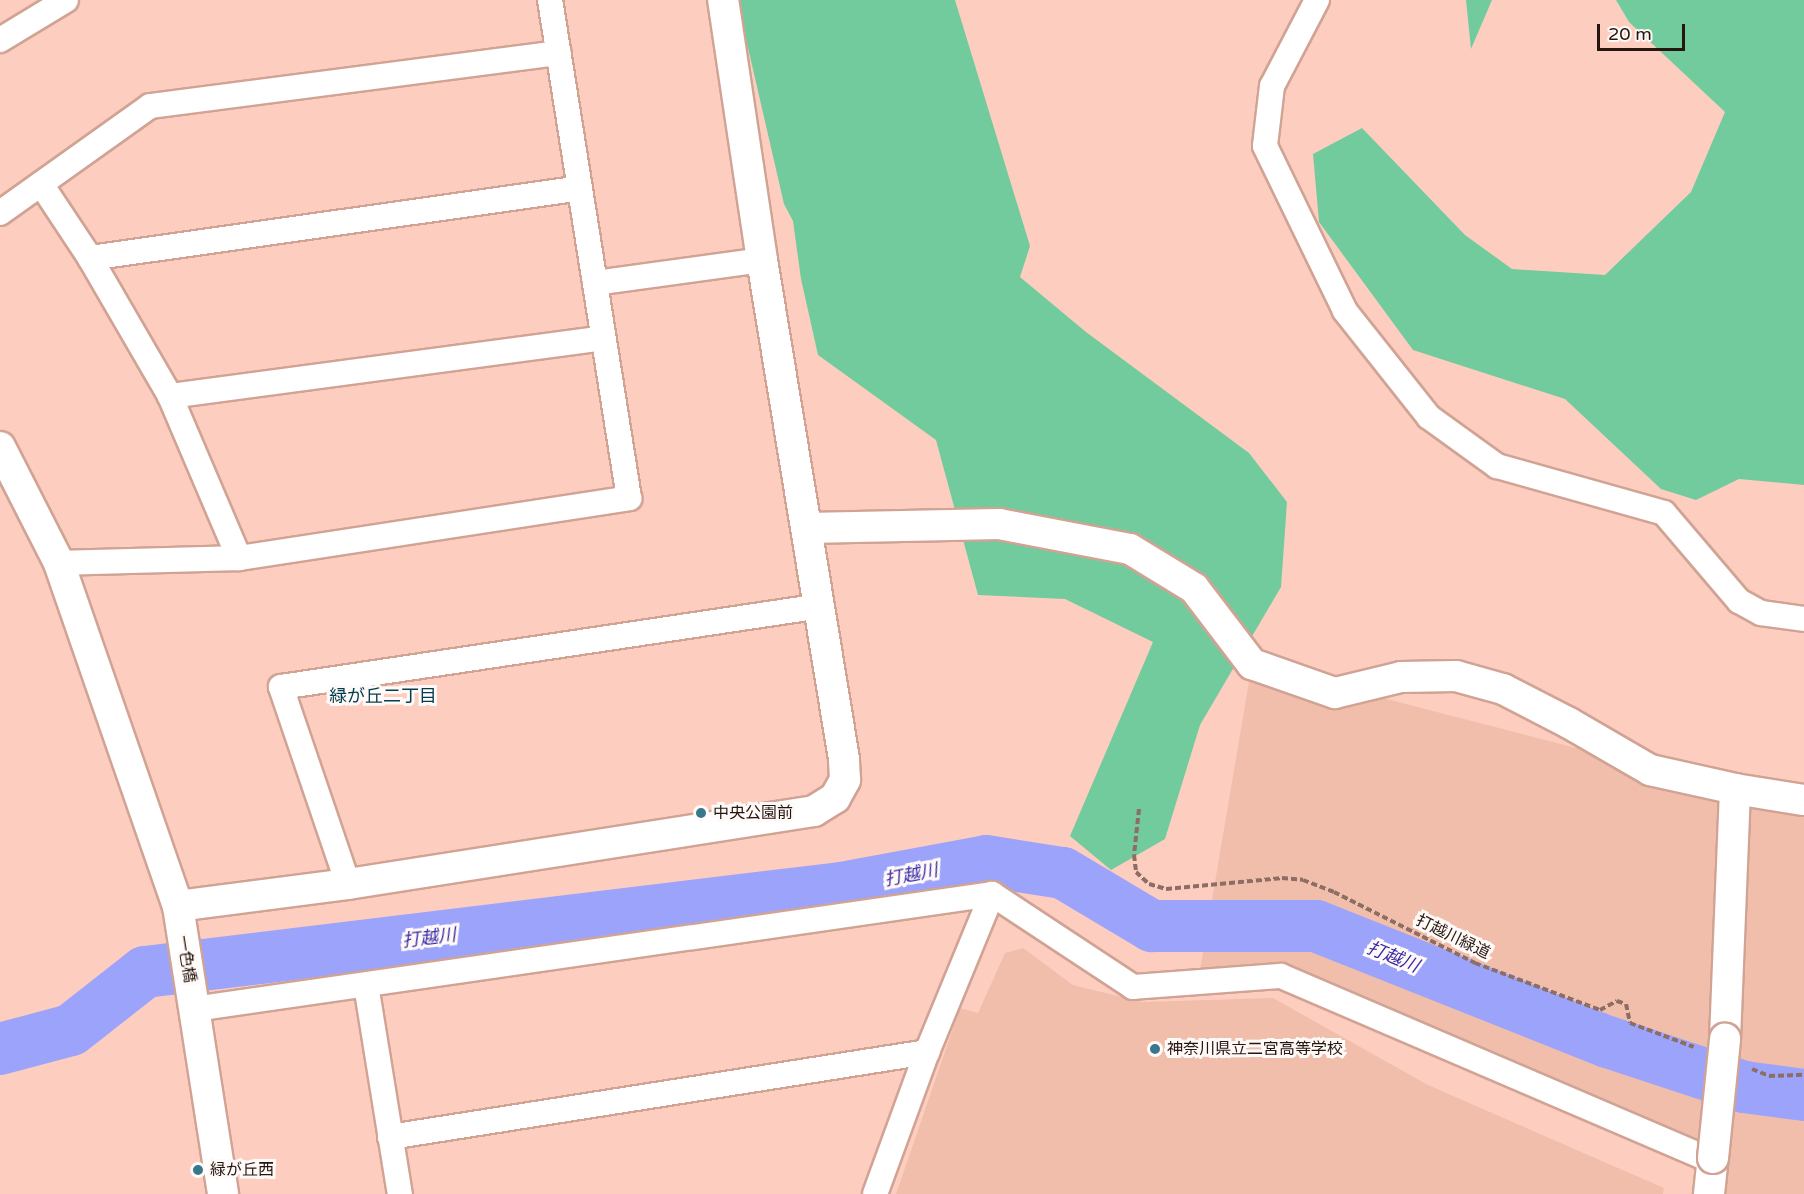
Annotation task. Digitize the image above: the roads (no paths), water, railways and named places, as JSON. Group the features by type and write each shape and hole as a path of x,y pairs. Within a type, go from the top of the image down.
{"street":[{"path":"0,40 66,0"},
{"path":"59,563 239,558 628,498 550,0"},
{"path":"180,916 348,884 814,811 835,798 844,780 844,759 762,260 723,0"},
{"path":"1317,0 1272,86 1265,146 1345,311 1429,417 1497,466 1664,513 1739,601 1761,613 1804,619"},
{"path":"0,213 150,106 559,53"},
{"path":"41,184 90,258 170,396 239,558"},
{"path":"90,258 580,188"},
{"path":"595,283 762,260"},
{"path":"170,396 603,338"},
{"name":"一色橋","path":"0,447 59,563 180,916 223,1194"},
{"path":"807,528 999,524 1130,549 1194,588 1252,664 1335,693 1401,677 1456,676 1503,688 1650,770 1735,789 1804,800"},
{"path":"348,884 281,687 820,606"},
{"path":"1709,1194 1713,1160 1715,1045 1735,789"},
{"path":"192,1000 366,986 992,894 1133,987 1281,976 1713,1160"},
{"path":"875,1194 927,1052 992,894"},
{"path":"366,986 400,1194"},
{"path":"390,1137 927,1052"}],"waterway":[{"name":"打越川","path":"0,1049 71,1030 145,972 841,888 986,861 1063,873 1152,926 1316,926 1608,1042 1744,1087 1804,1095"}],"place":[{"name":"中央公園前","path":"701,813"},
{"name":"神奈川県立二宮高等学校","path":"1155,1049"},
{"name":"緑が丘西","path":"198,1170"}],"district":[{"name":"緑が丘二丁目","path":"383,696"}]}
